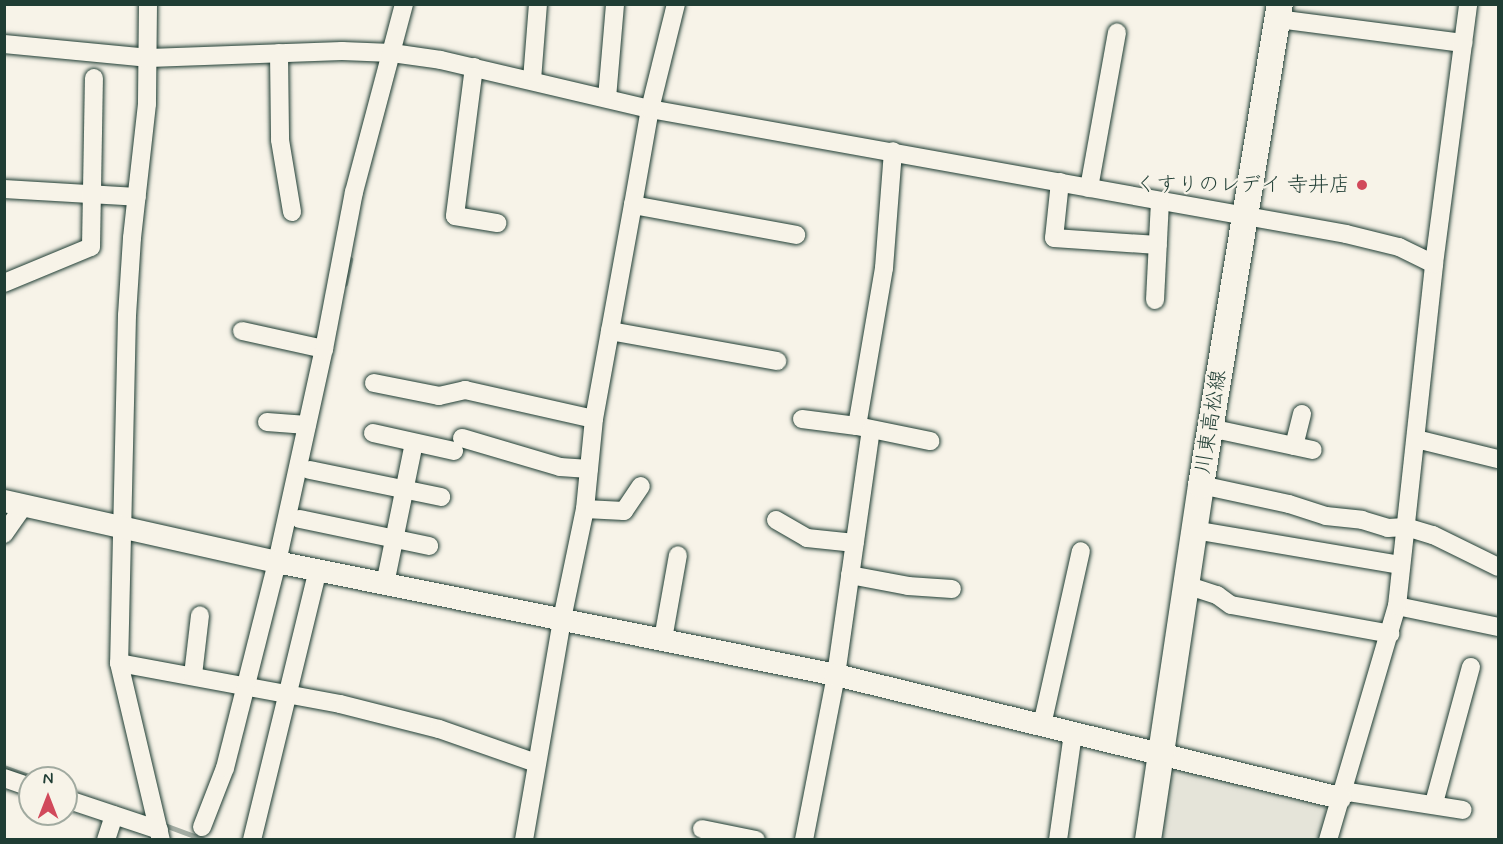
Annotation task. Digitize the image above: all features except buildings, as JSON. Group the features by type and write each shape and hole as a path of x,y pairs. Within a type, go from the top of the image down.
{"main road":[{"name":"川東高松線","path":"1148,840 1210,428 1279,12"}],"street":[{"path":"148,4 147,104 127,315 120,528 119,663 135,740 160,835"},
{"path":"202,827 225,768 277,562 324,349 354,192 404,4"},
{"path":"532,80 538,4"},
{"path":"607,98 615,4"},
{"path":"524,840 562,619 585,509 594,419 650,109 676,4"},
{"path":"1328,840 1397,606 1434,264 1468,4"},
{"path":"1279,12 1463,43"},
{"path":"1089,188 1118,33"},
{"path":"4,44 149,58 279,53 392,53 474,67 650,109 1346,234 1399,247 1434,264"},
{"path":"279,53 280,140 292,212"},
{"path":"474,67 455,216 497,223"},
{"path":"4,283 91,247 94,78"},
{"path":"804,840 836,675 855,543 864,428 884,268 893,151"},
{"path":"1060,182 1054,238 1158,245"},
{"path":"4,189 137,197"},
{"path":"1155,300 1160,201"},
{"path":"633,205 796,235"},
{"path":"242,331 324,349"},
{"path":"610,331 777,361"},
{"path":"374,383 439,396 465,390 594,419"},
{"path":"1294,446 1302,414"},
{"path":"802,419 930,441"},
{"path":"267,423 307,425"},
{"path":"1210,428 1313,450"},
{"path":"373,433 414,443 458,444 560,467 589,469"},
{"path":"1416,439 1498,459"},
{"path":"385,584 414,443"},
{"path":"310,470 441,498"},
{"path":"1201,485 1289,504 1326,516 1362,520 1388,528 1406,527 1433,535 1498,567"},
{"path":"585,509 624,511 641,486"},
{"path":"4,534 14,504 277,562 836,675 1162,754 1341,794 1434,804 1463,810"},
{"path":"300,519 429,546"},
{"path":"776,520 807,538 855,543"},
{"path":"1194,530 1401,565"},
{"path":"1042,725 1081,551"},
{"path":"663,639 678,555"},
{"path":"252,840 318,570"},
{"path":"850,575 908,586 952,589"},
{"path":"1186,585 1218,595 1231,605 1390,634"},
{"path":"1397,606 1498,627"},
{"path":"193,675 200,615"},
{"path":"119,663 289,692 439,729 536,763"},
{"path":"1434,804 1472,667"},
{"path":"1058,840 1073,733"},
{"path":"78,803 114,815 160,835"},
{"path":"106,840 114,815"},
{"path":"702,829 756,840"}],"shaded area":[{"path":"1176,766 1323,803 1326,812 1321,839 1154,840 1165,772"}],"waterway":[{"path":"345,284 350,260"},
{"path":"4,767 18,772"},
{"path":"162,824 205,840"}],"place":[{"name":"くすりのレデイ 寺井店","path":"1362,185"}]}
